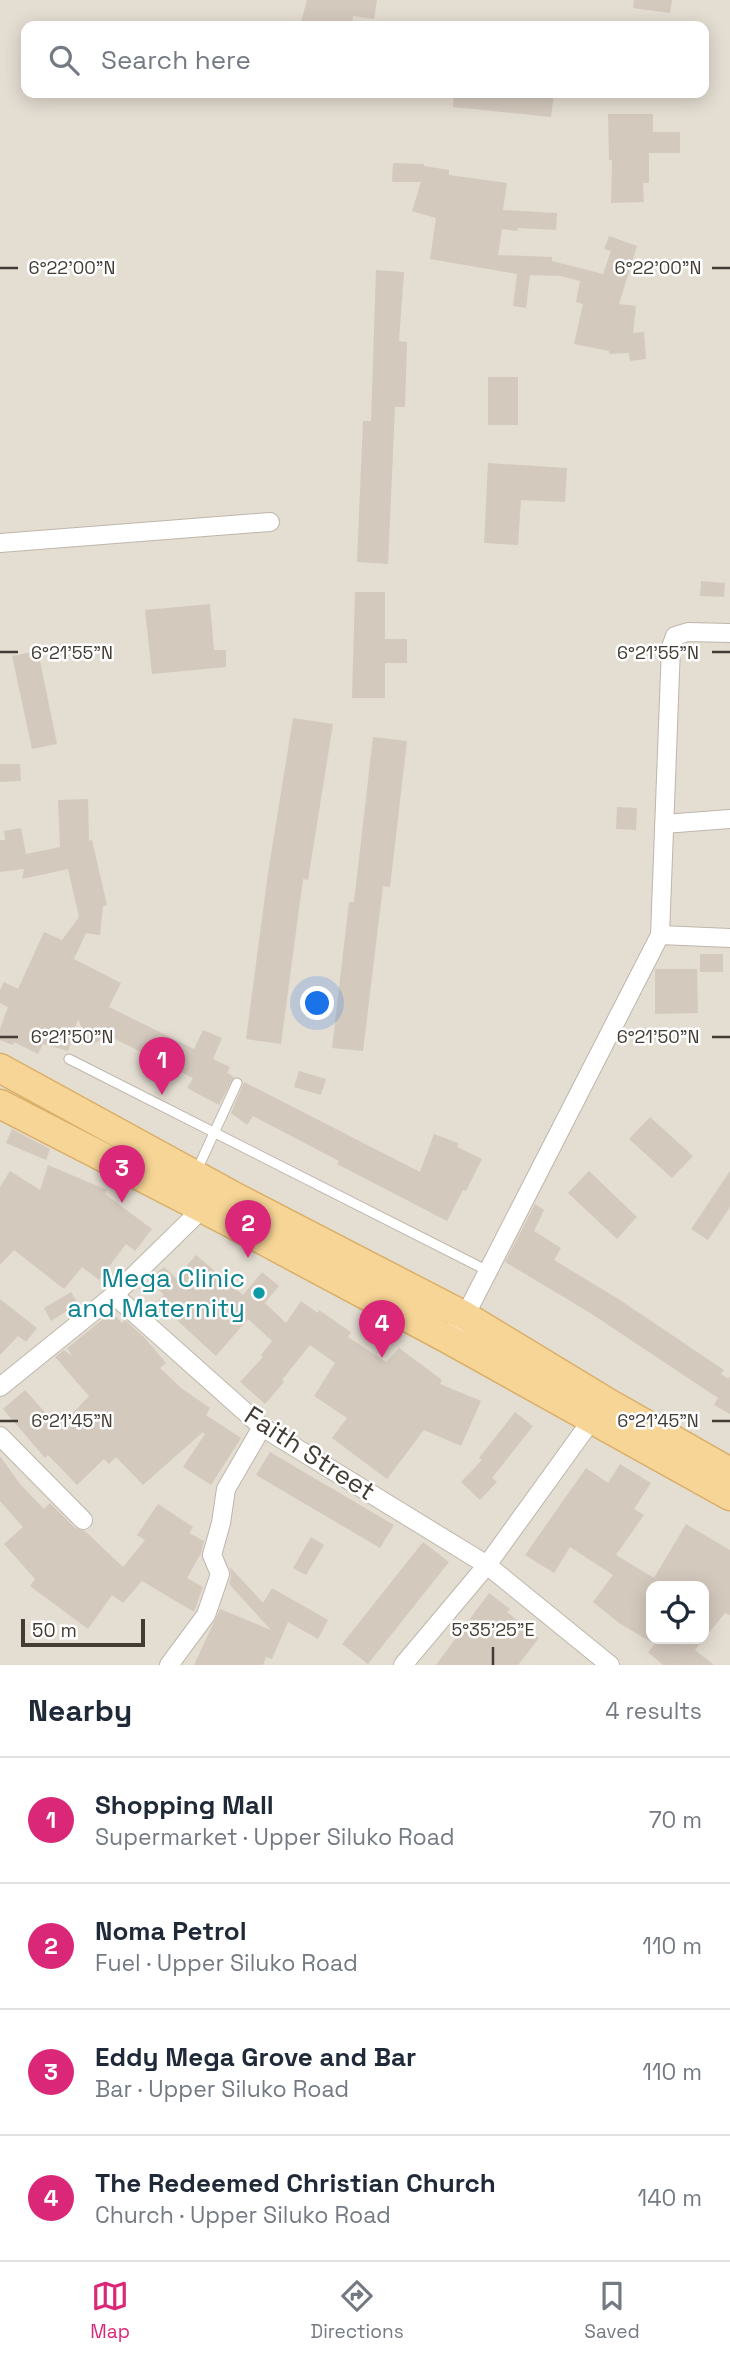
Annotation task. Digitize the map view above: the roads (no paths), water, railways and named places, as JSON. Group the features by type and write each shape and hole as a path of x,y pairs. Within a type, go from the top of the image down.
{"main road":[{"path":"0,1068 194,1175 465,1316 610,1405 730,1472"},
{"path":"0,1104 203,1208 448,1339 730,1496"}],"street":[{"path":"0,543 270,522"},
{"path":"448,1339 465,1316 660,935 671,647 675,636 681,633 730,633"},
{"path":"664,824 730,819"},
{"path":"660,935 730,938"},
{"path":"0,1387 114,1296 203,1208"},
{"name":"Faith Street","path":"114,1296 262,1427 487,1565 610,1665"},
{"path":"404,1665 487,1565 591,1420"},
{"path":"169,1665 206,1615 220,1574 212,1555 221,1523 226,1489 262,1427"},
{"path":"0,1436 83,1520"}],"lane":[{"path":"69,1059 488,1271"},
{"path":"194,1175 237,1083"}],"place":[{"name":"Shopping Mall","path":"162,1095"},
{"name":"Eddy Mega Grove and Bar","path":"122,1203"},
{"name":"Noma Petrol","path":"248,1258"},
{"name":"Mega Clinic and Maternity","path":"259,1293"},
{"name":"The Redeemed Christian Church","path":"382,1358"}]}
